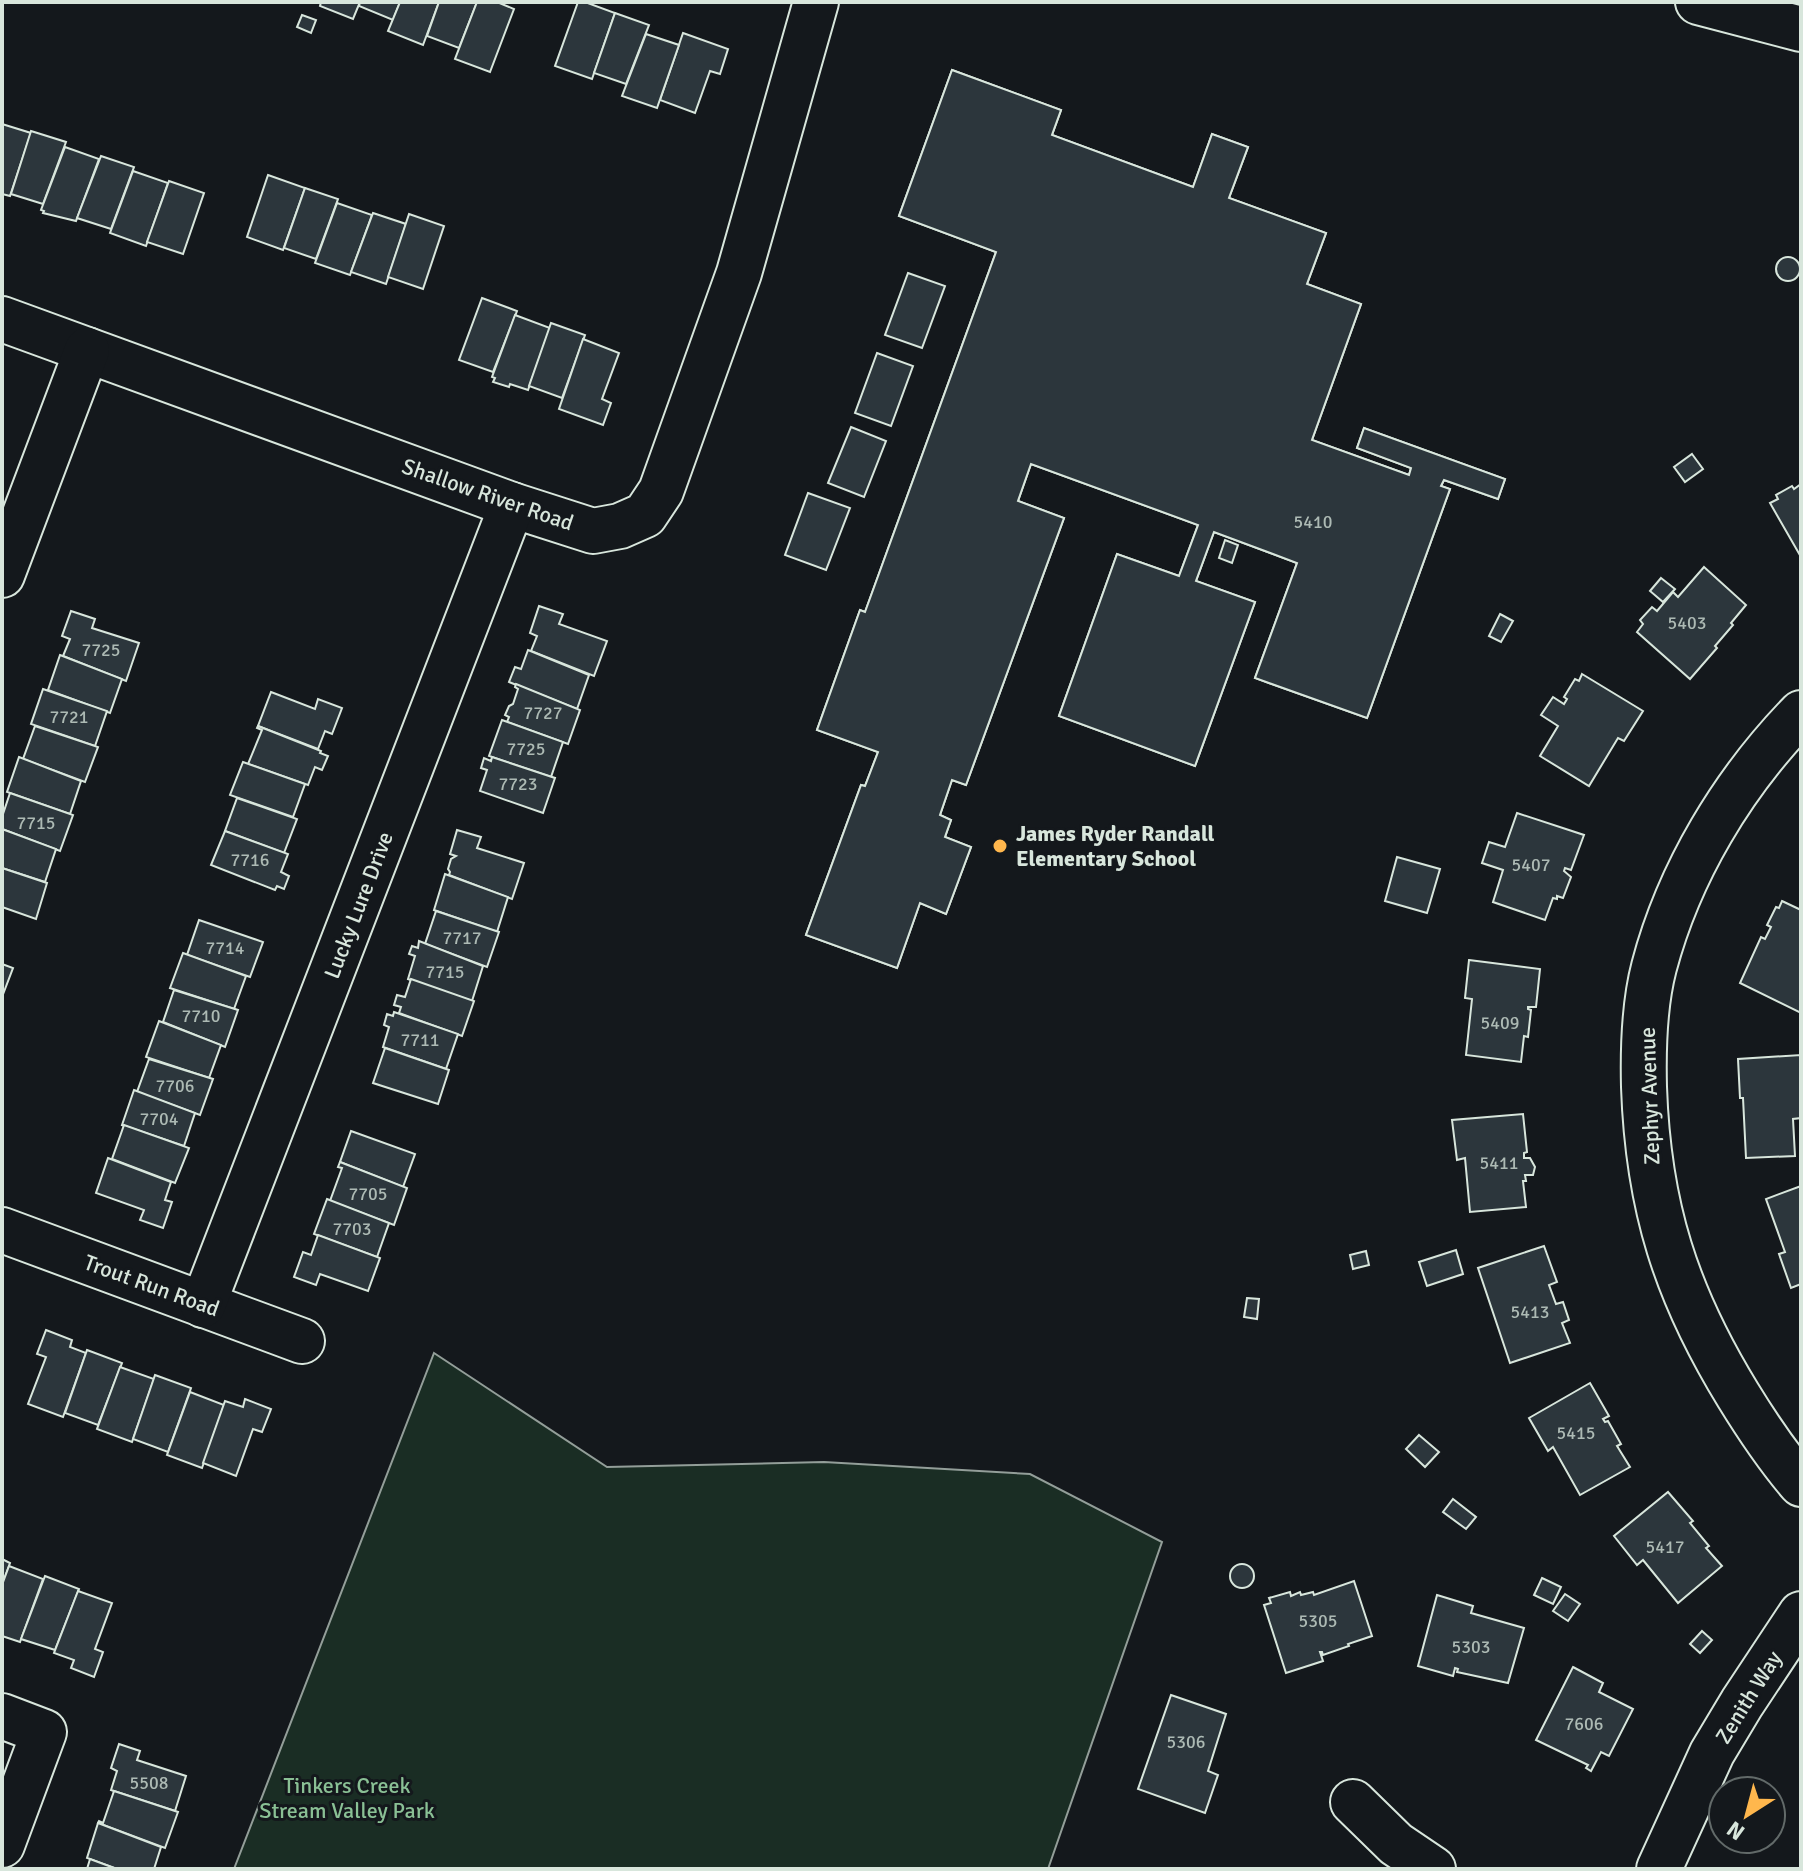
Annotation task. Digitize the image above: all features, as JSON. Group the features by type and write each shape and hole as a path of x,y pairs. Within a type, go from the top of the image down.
{"street":[{"name":"Shallow River Road","path":"2,319 512,505 593,531 620,526 645,515 661,491 739,273 816,2"},
{"path":"1698,2 1801,29"},
{"path":"2,575 87,350"},
{"name":"Lucky Lure Drive","path":"203,1305 512,505"},
{"name":"Zephyr Avenue","path":"1801,713 1748,774 1694,863 1667,923 1653,969 1646,1015 1644,1067 1650,1170 1667,1245 1681,1286 1714,1356 1781,1460 1801,1484"},
{"name":"Trout Run Road","path":"2,1230 302,1341"},
{"name":"Zenith Way","path":"1659,1869 1712,1753 1801,1614"},
{"path":"2,1716 44,1732 2,1845"},
{"path":"1353,1802 1396,1844 1433,1869"}],"green space":[{"name":"Tinkers Creek Stream Valley Park","path":"434,1353 607,1467 824,1462 1030,1474 1162,1542 1048,1869 234,1869"}],"building":[{"path":"321,2 360,2 353,19 320,6"},
{"path":"360,2 400,2 393,20 359,6"},
{"path":"400,2 439,2 423,45 388,31"},
{"path":"439,2 477,2 459,48 427,36"},
{"path":"477,2 497,2 514,9 490,72 455,59"},
{"path":"578,2 615,13 592,79 555,66"},
{"path":"615,13 649,25 626,84 594,73"},
{"path":"302,15 316,20 311,33 297,27"},
{"path":"683,33 728,49 720,74 710,71 695,113 660,100"},
{"path":"646,34 679,45 657,108 622,96"},
{"path":"952,70 1061,110 1052,135 1193,187 1212,134 1248,147 1229,198 1326,233 1307,284 1361,304 1312,440 1409,475 1411,468 1357,448 1364,428 1505,479 1498,499 1444,480 1441,486 1450,489 1367,718 1255,678 1297,563 1214,532 1196,581 1255,602 1195,766 1059,716 1117,554 1179,576 1198,525 1031,464 1018,501 1064,518 966,785 952,780 940,815 951,820 945,837 971,847 946,914 920,903 897,968 806,935 861,785 865,786 878,752 817,730 860,610 865,612 996,252 899,216","holes":["1152,277 1207,296 1179,373 1124,353"]},
{"path":"952,70 1061,110 1052,135 1193,187 1212,134 1248,147 1229,198 1326,233 1307,284 1361,304 1312,440 1409,475 1411,468 1357,448 1364,428 1505,479 1498,499 1444,480 1441,486 1450,489 1367,718 1255,678 1297,563 1214,532 1196,581 1255,602 1195,766 1059,716 1117,554 1179,576 1198,525 1031,464 1018,501 1064,518 966,785 952,780 940,815 951,820 945,837 971,847 946,914 920,903 897,968 806,935 861,785 865,786 878,752 817,730 860,610 865,612 996,252 899,216"},
{"path":"2,124 31,133 10,196 2,194"},
{"path":"31,131 66,142 43,204 11,194"},
{"path":"65,147 99,159 76,221 41,210"},
{"path":"101,156 134,167 111,229 77,218"},
{"path":"133,171 168,183 146,246 110,233"},
{"path":"268,175 305,188 283,250 247,237"},
{"path":"169,181 204,193 183,254 147,242"},
{"path":"305,188 338,199 316,259 284,248"},
{"path":"337,203 372,215 350,275 315,263"},
{"path":"373,213 406,224 386,284 351,272"},
{"path":"409,214 444,226 423,289 388,277"},
{"path":"1788,257 1796,261 1800,269 1796,277 1788,281 1780,277 1776,269 1780,261"},
{"path":"908,273 945,286 922,348 885,335"},
{"path":"482,298 517,311 493,372 459,360"},
{"path":"515,315 550,328 528,390 493,382 495,378 492,377"},
{"path":"551,323 585,335 562,398 529,386"},
{"path":"583,339 619,353 602,399 611,403 603,425 559,409"},
{"path":"877,353 913,366 891,426 855,413"},
{"path":"851,427 886,441 864,497 828,483"},
{"path":"1692,454 1703,469 1685,482 1674,467"},
{"path":"1801,484 1801,557 1770,503 1778,499 1776,495"},
{"path":"808,493 850,508 826,570 785,555"},
{"path":"1225,540 1238,545 1232,563 1219,558"},
{"path":"1704,567 1746,605 1715,646 1717,648 1690,679 1637,632 1643,624 1640,620 1652,607 1657,611 1673,592 1678,597"},
{"path":"1661,578 1675,589 1663,602 1650,591"},
{"path":"539,606 563,614 559,624 607,641 594,676 531,651 537,636 530,633"},
{"path":"71,611 95,619 92,628 139,643 126,681 63,656 70,639 62,636"},
{"path":"1500,614 1513,621 1501,642 1489,636"},
{"path":"528,650 589,675 577,709 509,682 515,667 521,669"},
{"path":"60,655 122,679 110,713 48,690"},
{"path":"1582,674 1643,711 1624,741 1618,738 1589,786 1540,756 1558,726 1541,715 1553,697 1564,704 1567,699 1564,697 1575,679 1579,681"},
{"path":"516,684 580,710 568,744 507,722 509,717 505,715 513,704 518,689"},
{"path":"43,689 107,711 95,746 31,724"},
{"path":"271,692 315,709 318,699 342,708 332,734 325,731 318,749 258,726"},
{"path":"502,720 563,742 551,777 489,756"},
{"path":"35,726 98,747 85,782 23,759"},
{"path":"258,726 321,751 328,756 322,770 315,767 308,785 248,764 262,730"},
{"path":"19,757 81,781 70,814 7,792"},
{"path":"492,757 555,778 543,813 480,791 487,770 481,768 484,758 491,761"},
{"path":"243,762 305,784 293,817 230,795"},
{"path":"10,793 73,815 60,851 2,829 2,817"},
{"path":"237,798 297,819 284,853 225,831"},
{"path":"1517,813 1584,835 1571,870 1565,868 1564,871 1571,877 1563,898 1553,898 1545,920 1493,902 1503,870 1482,863 1489,842 1505,847"},
{"path":"2,829 56,849 45,882 2,868"},
{"path":"457,830 481,837 477,848 524,863 512,899 449,875 451,859 456,856 450,854"},
{"path":"225,831 288,854 281,872 289,876 284,889 277,886 275,890 211,865"},
{"path":"1397,857 1440,869 1427,913 1385,901"},
{"path":"2,868 47,883 36,919 2,907"},
{"path":"445,874 508,897 497,932 434,910"},
{"path":"1782,901 1801,910 1801,1013 1740,983 1761,937 1765,939 1771,927 1767,925 1776,907 1779,908"},
{"path":"436,911 499,932 487,967 425,944"},
{"path":"199,920 263,942 250,977 187,955"},
{"path":"419,941 483,966 472,1001 408,979 415,956 409,954 412,946 418,948"},
{"path":"183,953 246,976 234,1009 170,988"},
{"path":"1469,960 1540,969 1536,1007 1528,1007 1531,1010 1528,1037 1524,1036 1521,1062 1466,1055 1472,999 1465,998"},
{"path":"2,964 13,968 2,997"},
{"path":"411,979 474,1001 462,1036 399,1013 401,1007 394,1005 397,995 405,997"},
{"path":"174,990 238,1010 225,1047 163,1022"},
{"path":"394,1012 458,1034 446,1069 383,1047 389,1027 384,1025 387,1014 393,1016"},
{"path":"159,1021 221,1045 209,1078 146,1057"},
{"path":"385,1048 449,1070 438,1104 373,1083"},
{"path":"1801,1055 1801,1118 1793,1119 1795,1156 1746,1158 1738,1059"},
{"path":"149,1059 213,1079 200,1115 137,1092"},
{"path":"134,1090 195,1113 184,1146 122,1125"},
{"path":"1523,1114 1527,1152 1524,1158 1530,1158 1535,1167 1533,1175 1525,1175 1526,1181 1523,1181 1526,1207 1470,1212 1465,1158 1457,1160 1452,1120"},
{"path":"124,1125 189,1148 175,1183 112,1159"},
{"path":"351,1131 415,1154 403,1187 340,1162"},
{"path":"108,1158 171,1182 165,1200 172,1202 163,1228 140,1220 144,1210 96,1193"},
{"path":"340,1162 407,1188 394,1225 330,1201 342,1168 338,1167"},
{"path":"1801,1186 1801,1284 1791,1288 1779,1254 1785,1252 1766,1199"},
{"path":"327,1199 389,1223 377,1257 314,1234"},
{"path":"318,1235 380,1258 368,1291 320,1274 316,1285 294,1277 303,1252 311,1255"},
{"path":"1544,1246 1557,1282 1549,1285 1556,1304 1563,1302 1569,1320 1562,1323 1570,1343 1510,1363 1478,1268"},
{"path":"1456,1250 1463,1274 1427,1286 1419,1262"},
{"path":"1366,1251 1369,1265 1353,1269 1350,1255"},
{"path":"1247,1298 1259,1299 1257,1319 1244,1317"},
{"path":"46,1330 72,1340 70,1347 86,1353 63,1417 28,1404 46,1357 37,1354"},
{"path":"87,1350 122,1363 98,1425 65,1413"},
{"path":"120,1367 154,1379 132,1442 97,1429"},
{"path":"155,1375 191,1388 168,1452 133,1439"},
{"path":"1590,1383 1609,1416 1603,1419 1608,1421 1621,1444 1617,1446 1630,1467 1580,1495 1553,1447 1548,1451 1529,1418"},
{"path":"190,1392 224,1405 202,1468 167,1455"},
{"path":"245,1399 271,1409 262,1432 253,1429 236,1476 203,1463 225,1401 243,1407"},
{"path":"1419,1435 1439,1452 1425,1467 1406,1449"},
{"path":"1668,1492 1693,1521 1690,1523 1709,1546 1706,1548 1722,1566 1678,1603 1643,1560 1637,1565 1614,1536"},
{"path":"1453,1499 1476,1517 1466,1529 1443,1512"},
{"path":"2,1559 10,1563 2,1585"},
{"path":"1242,1564 1251,1567 1254,1576 1251,1585 1242,1588 1233,1585 1230,1576 1233,1567"},
{"path":"9,1566 43,1579 20,1642 2,1636 2,1585"},
{"path":"45,1576 79,1589 55,1650 21,1639"},
{"path":"1542,1578 1561,1587 1553,1604 1534,1595"},
{"path":"1354,1581 1372,1636 1323,1655 1320,1652 1323,1661 1286,1673 1264,1605 1271,1603 1269,1598 1290,1592 1291,1596 1300,1592 1301,1595 1313,1592 1314,1595"},
{"path":"78,1591 112,1603 95,1649 103,1652 94,1677 71,1668 74,1660 54,1653"},
{"path":"1565,1594 1580,1604 1568,1621 1553,1611"},
{"path":"1437,1595 1473,1606 1471,1613 1524,1628 1508,1683 1457,1672 1455,1668 1453,1676 1418,1666"},
{"path":"1702,1631 1712,1640 1700,1653 1690,1644"},
{"path":"1573,1667 1603,1683 1599,1692 1633,1709 1609,1756 1601,1752 1591,1771 1586,1768 1588,1765 1536,1740"},
{"path":"1171,1695 1226,1714 1208,1771 1218,1775 1205,1813 1138,1789"},
{"path":"119,1744 140,1751 137,1760 186,1776 175,1811 111,1790 117,1771 111,1768"},
{"path":"114,1791 178,1812 165,1848 98,1823 103,1823"},
{"path":"98,1823 161,1847 154,1869 117,1869 87,1858"},
{"path":"90,1859 117,1869 87,1869"}],"place":[{"name":"James Ryder Randall Elementary School","path":"1000,846"}]}
